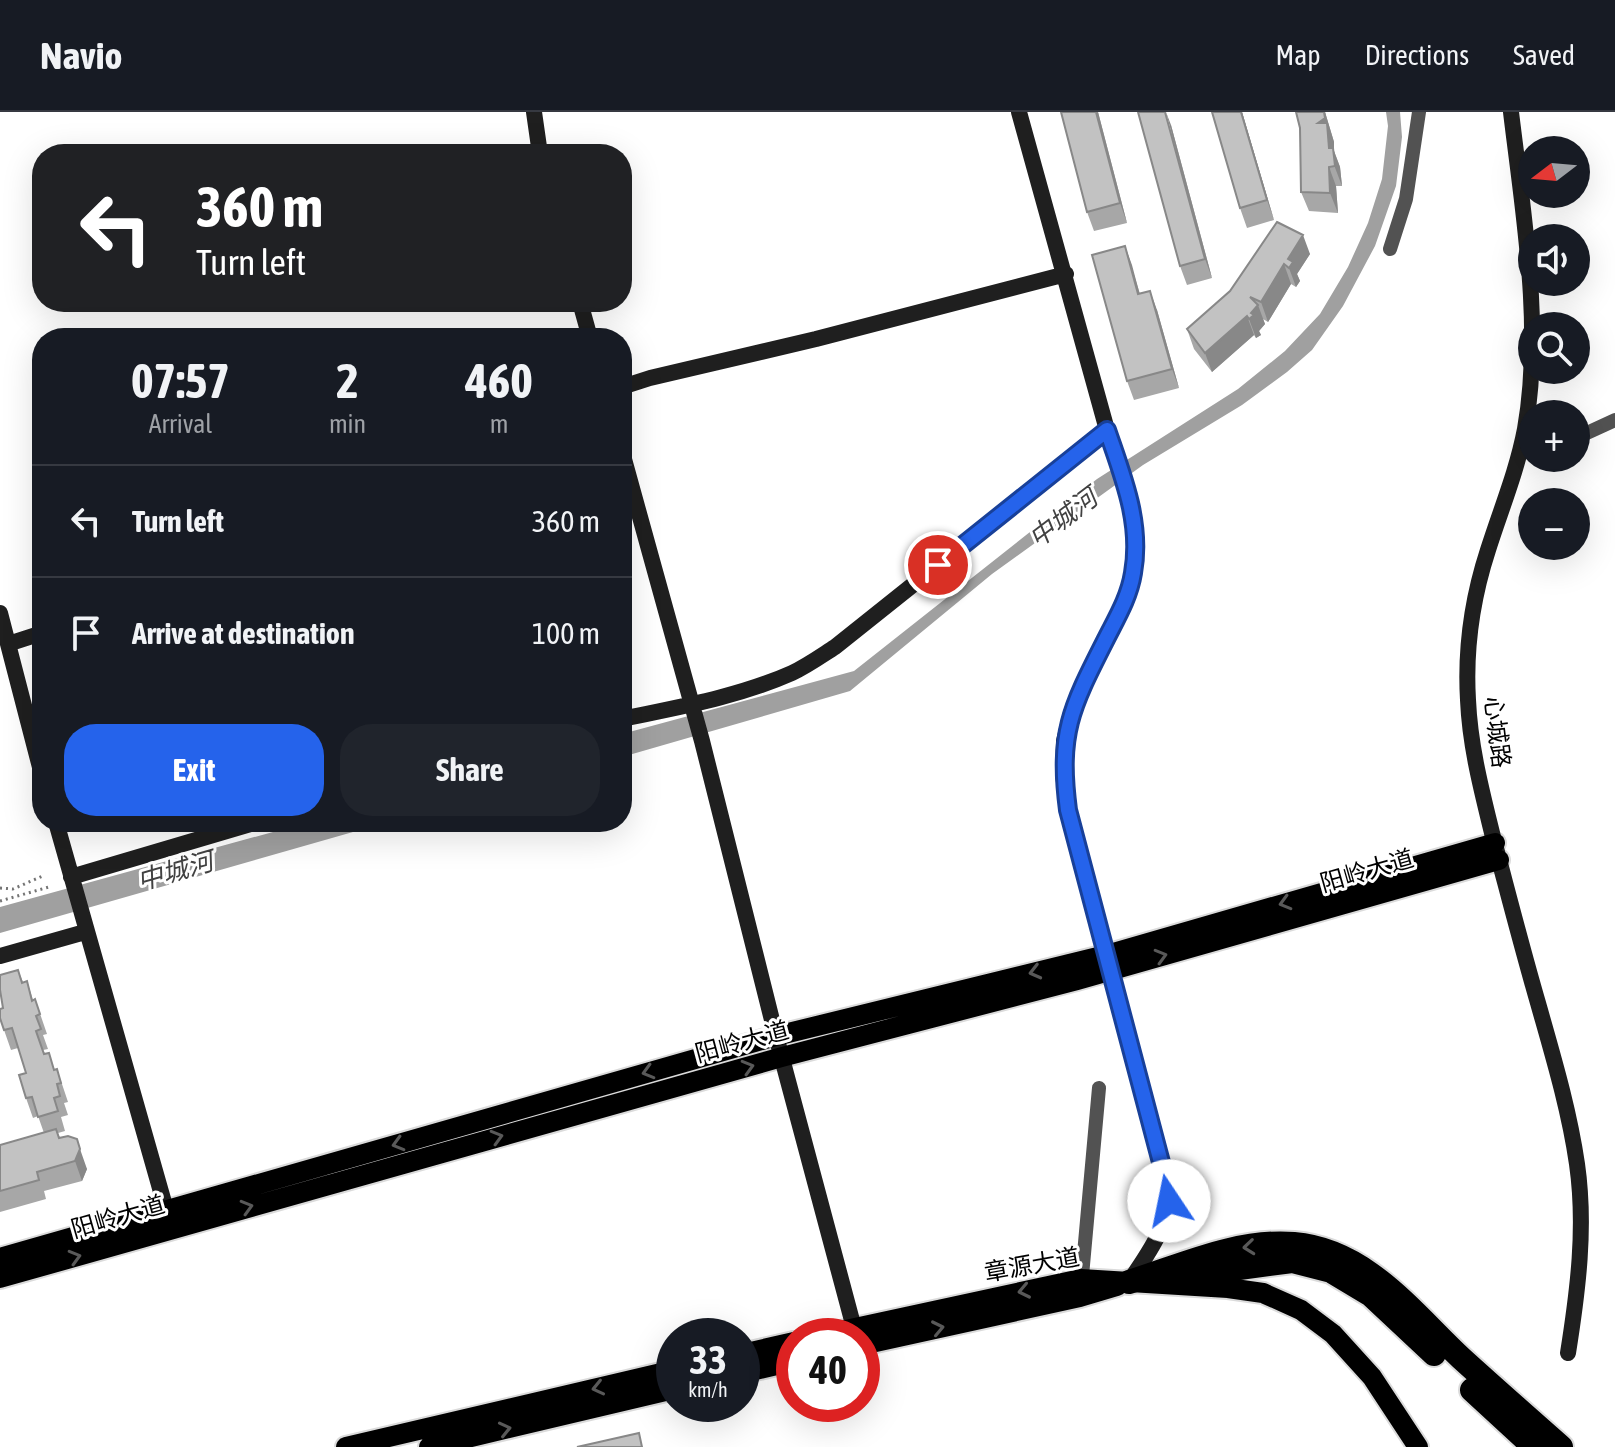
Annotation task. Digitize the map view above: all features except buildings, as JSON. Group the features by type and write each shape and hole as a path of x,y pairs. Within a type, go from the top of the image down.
{"highway":[{"path":"1129,1282 1240,1247 1294,1244 1340,1255 1383,1282 1460,1357 1561,1447"},
{"path":"1129,1282 1292,1261 1331,1271 1371,1295 1534,1447"}],"main road":[{"name":"阳岭大道","path":"0,1258 169,1220 782,1057 1497,852"},
{"name":"阳岭大道","path":"0,1278 169,1220 776,1036 1108,963"},
{"name":"章源大道","path":"880,1331 1080,1288 1129,1282 1263,1293 1301,1310 1333,1334 1372,1377 1418,1447"},
{"path":"346,1447 656,1374"},
{"path":"429,1447 656,1393"}],"street":[{"path":"534,112 539,144"},
{"path":"1019,112 1107,430 1126,486 1136,544 1133,573 1125,601 1071,713 1064,741 1063,775 1068,810 1167,1185 1169,1201 1157,1242 1129,1282"},
{"path":"1390,249 1406,199 1419,112"},
{"name":"心城路","path":"1511,112 1527,259 1529,400"},
{"path":"632,384 1066,274"},
{"path":"1590,432 1615,420"},
{"path":"632,717 750,689 779,678 835,647 1107,430"},
{"name":"心城路","path":"1518,470 1476,593 1467,664 1471,733 1479,779 1561,1084 1578,1168 1581,1258 1568,1353"},
{"path":"632,488 702,741 776,1036 853,1318"},
{"path":"0,613 32,740"},
{"path":"8,644 32,636"},
{"path":"59,832 169,1220"},
{"path":"71,877 223,832"},
{"path":"0,956 84,928"},
{"path":"1080,1288 1099,1088"}],"path":[{"path":"0,888 13,889 45,875"},
{"path":"0,901 49,887"}],"water":[{"name":"中城河","path":"1386,112 1400,112 1402,137 1396,186 1375,246 1343,306 1312,350 1287,372 1242,405 1143,465 992,574 850,691 632,754 632,731 854,671 1097,479 1238,389 1285,351 1320,314 1348,267 1368,223 1382,179 1388,126"},
{"name":"中城河","path":"273,832 353,832 0,933 0,907"}],"route":[{"path":"938,565 1107,430 1133,515 1136,544 1133,573 1125,601 1071,713 1064,741 1063,775 1068,810 1169,1201"}]}
